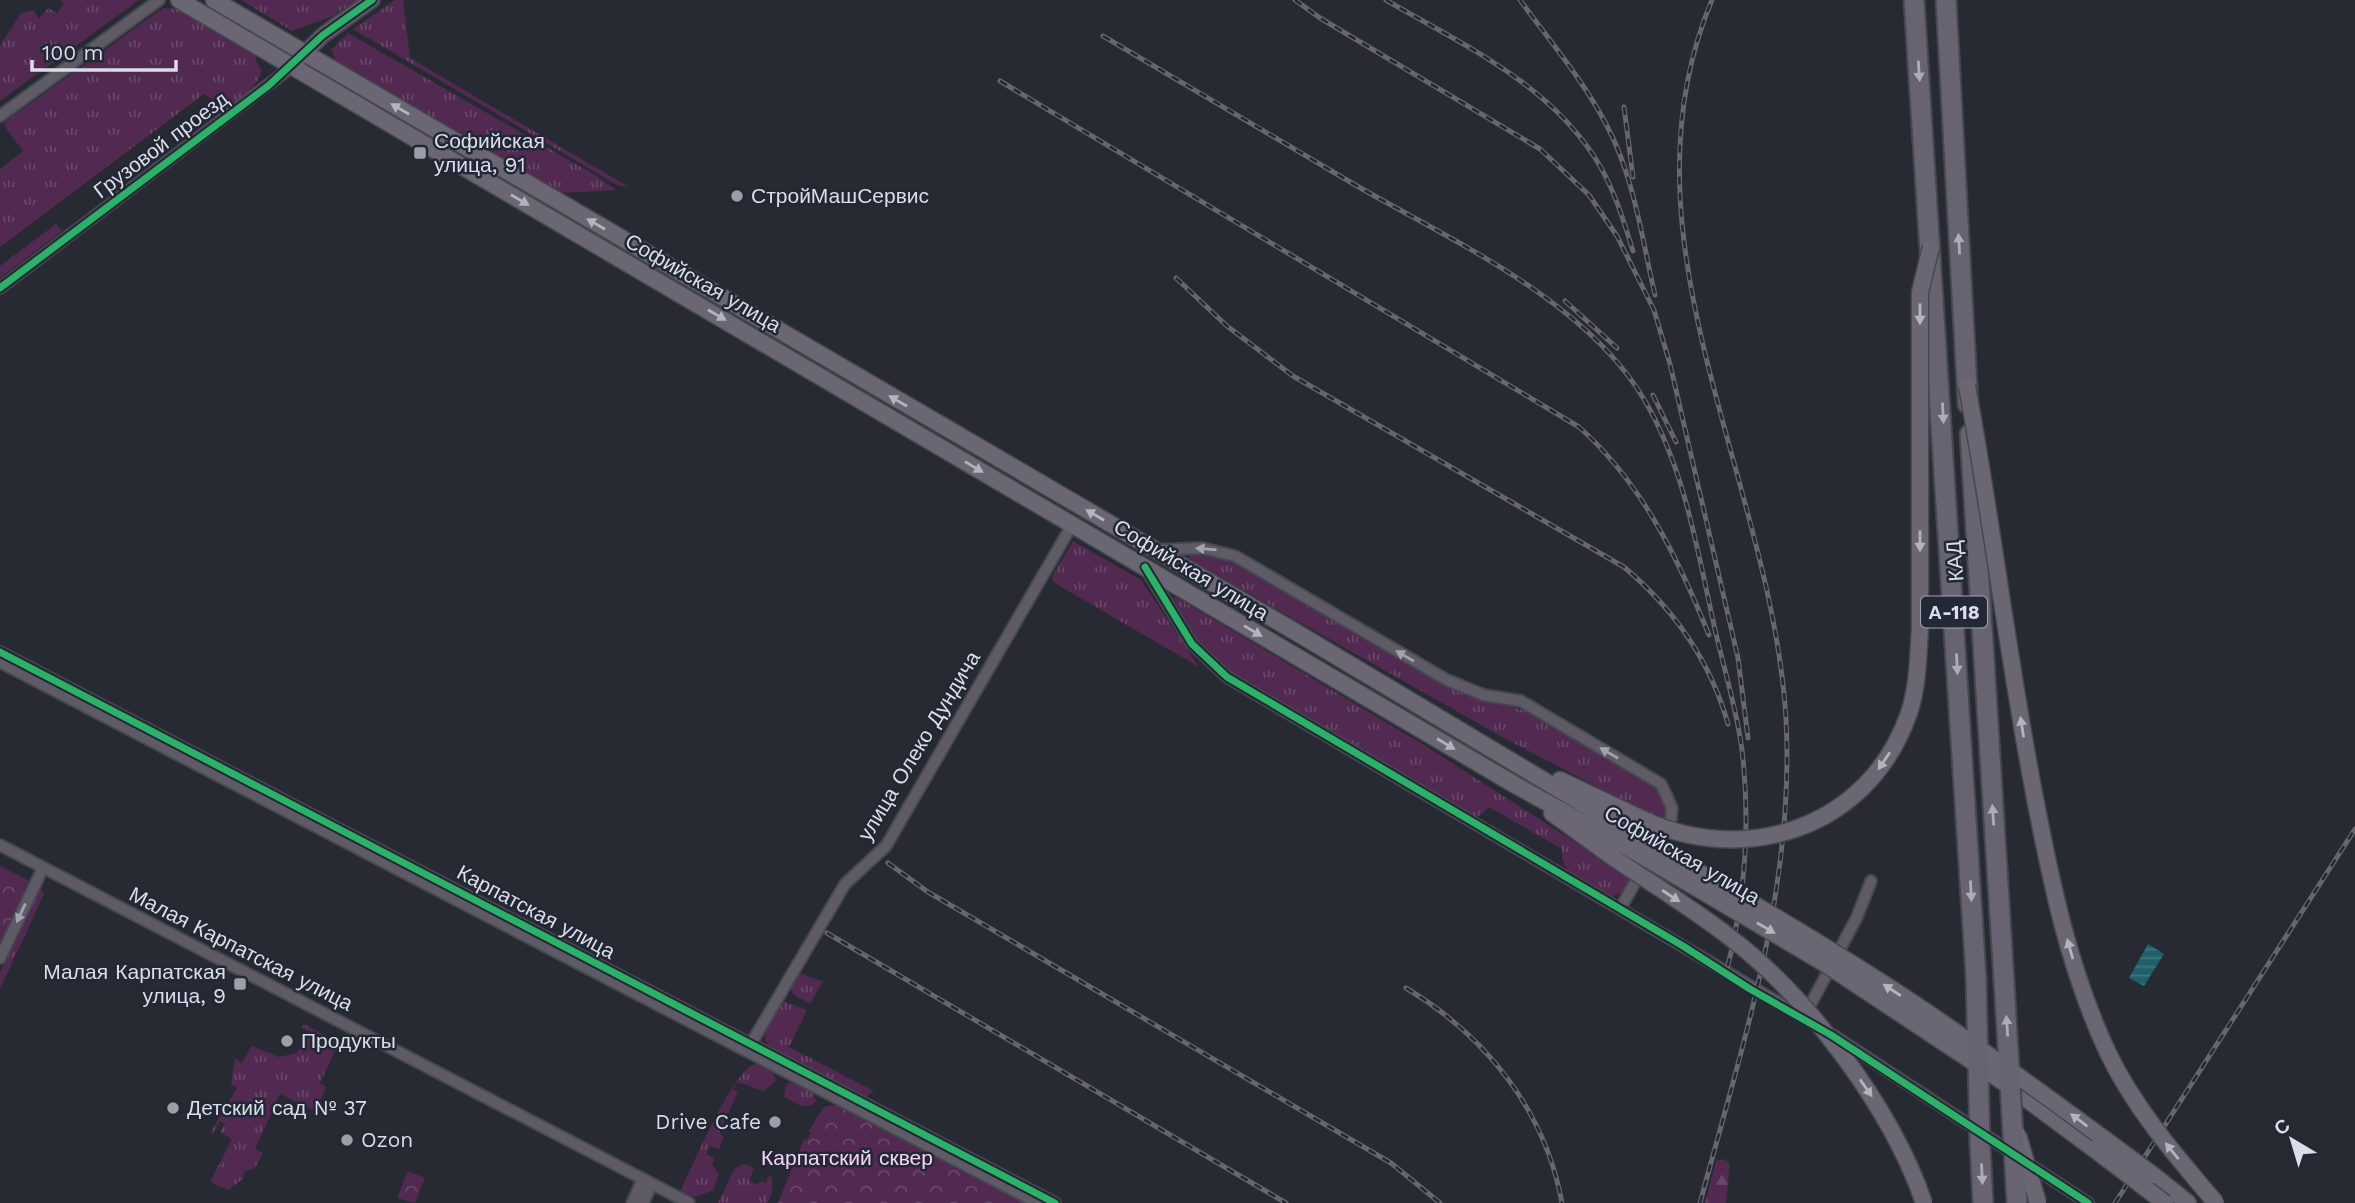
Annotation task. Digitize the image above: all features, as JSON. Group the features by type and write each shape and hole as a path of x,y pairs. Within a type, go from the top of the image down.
{"highway":[{"name":"КАД","path":"1914,0 1976,977 1983,1203"},
{"name":"КАД","path":"1946,0 2017,1203"}],"main road":[{"name":"Софийская улица","path":"178,0 1894,1006 2034,1103 2165,1203"},
{"name":"Софийская улица","path":"214,0 1528,769 1622,845 1833,951 2037,1088 2188,1203"},
{"path":"1528,769 1563,781 1638,817 1698,837 1748,840 1776,836 1822,818 1846,802 1880,767 1897,741 1916,685 1920,629 1920,292 1931,247"},
{"path":"1967,386 1989,505 2025,745 2053,892 2079,982 2126,1086 2168,1146 2216,1203"},
{"path":"1622,845 1731,937 1811,1016 1874,1100 1898,1143 1924,1203"},
{"path":"2013,1118 2038,1203"},
{"path":"2094,1149 2118,1176 2150,1203"}],"street":[{"path":"0,116 159,0"},
{"name":"Грузовой проезд","path":"0,288 293,66 303,53 372,0"},
{"name":"улица Олеко Дундича","path":"749,1048 845,884 886,846 1072,525"},
{"path":"1154,550 1202,548 1234,556 1447,680 1484,695 1521,701 1661,784 1672,808 1671,819 1620,909"},
{"path":"1144,567 1192,644 1227,677 1620,909 1750,989 1804,1017 2088,1203"},
{"name":"Карпатская улица","path":"0,652 1038,1203"},
{"name":"Карпатская улица","path":"0,662 1055,1203"},
{"name":"Малая Карпатская улица","path":"0,845 689,1203"},
{"path":"0,958 43,868"},
{"path":"1804,1017 1857,917 1871,881"},
{"path":"632,1203 647,1182"},
{"path":"643,1203 647,1182"}],"green space":[{"path":"59,0 139,0 0,101 0,46 21,13 34,10 39,19 48,8 57,13 64,3"},
{"path":"241,0 357,0 331,17 292,31"},
{"path":"395,0 403,0 410,58 629,187 617,185 353,29"},
{"path":"163,8 177,9 257,56 255,59 262,71 256,83 241,98 222,107 204,94 0,247 0,169 23,151 5,127 6,121"},
{"path":"348,33 595,175 616,190 561,193 333,60 335,57 331,50"},
{"path":"56,224 62,231 0,278 0,266"},
{"path":"1073,541 1141,580 1199,667 1053,582 1052,577"},
{"path":"1190,554 1225,558 1445,685 1471,697 1527,711 1655,788 1666,805 1665,819 1622,893 1610,897 1585,884 1565,867 1562,849 1489,807 1479,816 1471,817 1226,670 1201,646 1172,598 1176,597 1424,745 1612,866 1645,812 1504,738 1188,559"},
{"path":"0,866 29,881 0,944"},
{"path":"38,890 42,890 44,894 0,989 0,972"},
{"path":"800,973 823,982 810,1004 794,995 790,988"},
{"path":"783,1001 807,1010 789,1047 874,1091 864,1098 769,1049 764,1035"},
{"path":"304,1024 345,1046 342,1054 335,1051 320,1083 326,1087 315,1111 280,1094 255,1149 263,1153 255,1168 244,1172 243,1179 228,1190 210,1182 232,1139 220,1132 225,1124 220,1121 213,1134 210,1133 237,1088 231,1084 235,1058 242,1063 252,1046 279,1057 297,1053 308,1031 302,1028"},
{"path":"755,1064 772,1070 776,1080 764,1091 737,1082 733,1089 738,1092 719,1133 724,1137 719,1149 710,1146 706,1154 714,1158 712,1165 719,1174 713,1190 696,1197 680,1192 725,1101 736,1083 746,1070"},
{"path":"796,1081 811,1089 816,1101 812,1105 801,1106 784,1097 786,1084"},
{"name":"Карпатский сквер","path":"838,1104 1028,1203 778,1203 804,1139 807,1140 811,1133 808,1132 824,1107"},
{"path":"1724,1159 1730,1164 1726,1203 1705,1203 1716,1161"},
{"path":"744,1164 754,1168 749,1181 758,1185 761,1181 766,1183 769,1175 772,1179 772,1192 767,1203 718,1203 734,1169"},
{"path":"408,1171 425,1178 415,1203 397,1198"}],"water":[{"path":"2148,944 2164,954 2144,986 2129,978"}],"railway":[{"path":"1295,0 1320,18 1540,149 1589,195 1617,236 1654,310 1670,364 1738,658 1748,738"},
{"path":"1386,0 1475,51 1532,90 1558,112 1600,166 1615,197 1633,251"},
{"path":"1520,0 1587,92 1616,144 1636,208 1655,295"},
{"path":"1700,1203 1763,964 1782,843 1787,781 1786,719 1775,629 1706,358 1688,268 1679,179 1686,89 1712,0"},
{"path":"1103,36 1516,277 1589,333 1620,366 1645,401 1659,428 1681,485 1742,750 1746,806 1745,862 1738,918 1726,973"},
{"path":"1000,81 1579,427 1622,472 1640,497 1671,550 1709,635"},
{"path":"1624,107 1633,177"},
{"path":"1176,278 1227,326 1293,376 1624,567 1659,600 1688,637 1711,678 1728,724"},
{"path":"1565,301 1617,348"},
{"path":"1653,395 1676,442"},
{"path":"2115,1203 2355,829"},
{"path":"888,863 928,892 1391,1163 1440,1203"},
{"path":"827,933 1286,1203"},
{"path":"1406,988 1462,1029 1508,1079 1542,1137 1554,1169 1562,1203"}],"cycle path":[{"path":"0,288 268,86 323,35 372,0"},
{"path":"1145,567 1192,644 1227,677 1831,1035 2088,1203"},
{"path":"0,652 1055,1203"}],"place":[{"name":"Софийская улица, 91","path":"420,153"},
{"name":"СтройМашСервис","path":"737,196"},
{"name":"Малая Карпатская улица, 9","path":"240,984"},
{"name":"Продукты","path":"287,1041"},
{"name":"Детский сад № 37","path":"173,1108"},
{"name":"Drive Cafe","path":"775,1122"},
{"name":"Ozon","path":"347,1140"}]}
